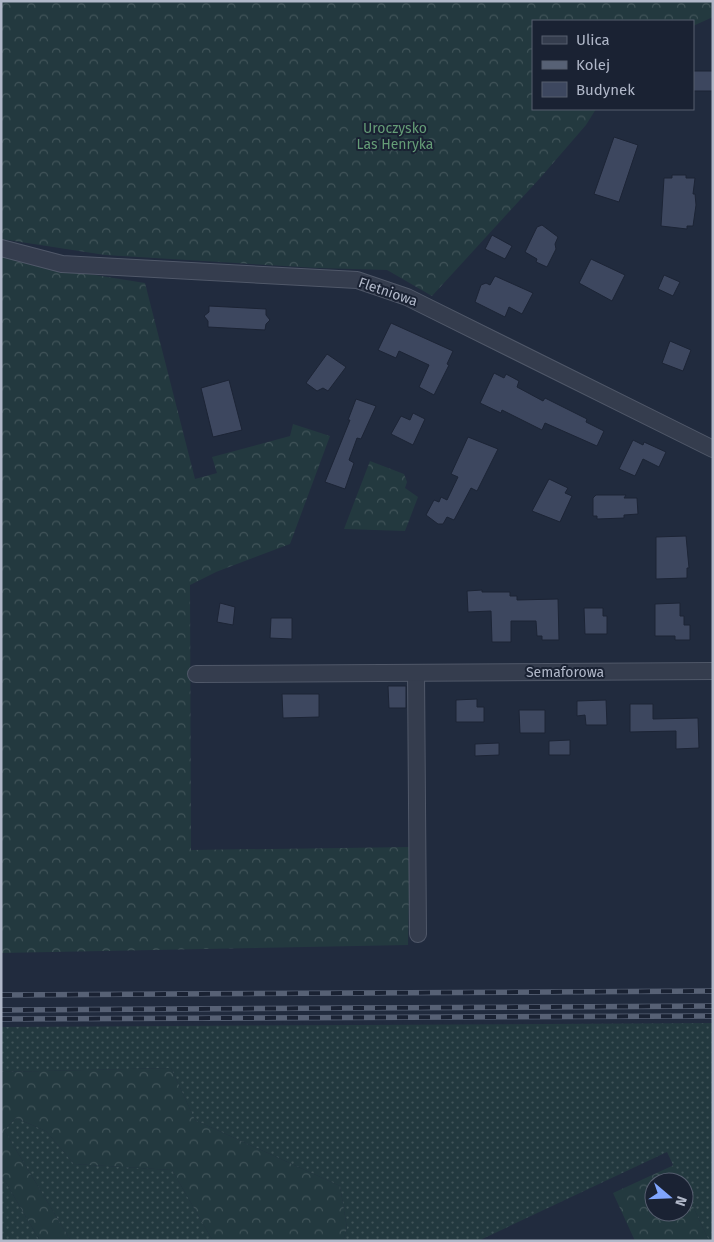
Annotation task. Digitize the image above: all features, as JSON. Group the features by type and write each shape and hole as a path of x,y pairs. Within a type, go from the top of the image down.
{"street":[{"name":"Fletniowa","path":"1,248 62,264 357,280 406,297 713,448"},
{"name":"Semaforowa","path":"196,674 713,671"},
{"path":"416,673 418,934"}],"green space":[{"name":"Uroczysko Las Henryka","path":"1,1 713,1 713,17 694,26 694,20 532,20 532,110 595,110 586,125 541,177 432,296 387,270 317,268 105,255 1,239"},
{"path":"1,256 39,266 145,283 195,479 217,473 212,457 290,436 293,424 330,436 290,544 216,572 190,585 191,850 410,847 408,945 1,953"},
{"path":"370,461 404,474 407,482 405,488 418,497 405,531 344,529"},
{"path":"713,1023 713,1241 709,1241 694,1209 694,1172 676,1172 667,1152 478,1241 343,1241 347,1228 340,1186 195,1120 171,1068 1,1072 1,1027"},
{"path":"171,1068 195,1120 340,1186 347,1228 343,1241 213,1241 172,1170 74,1164 46,1131 16,1118 4,1130 71,1241 40,1241 1,1174 1,1072"},
{"path":"16,1118 46,1131 74,1164 172,1170 213,1241 71,1241 4,1130"},
{"path":"674,1165 677,1172 659,1172"},
{"path":"1,1174 40,1241 1,1241"},
{"path":"644,1179 644,1222 694,1222 694,1209 709,1241 635,1241 613,1193"}],"building":[{"path":"694,71 713,71 713,91 694,91"},
{"path":"614,137 638,145 619,202 594,194"},
{"path":"672,175 686,175 686,178 695,178 693,194 695,194 696,205 693,226 687,226 687,229 661,226 664,178 672,178"},
{"path":"542,225 558,237 555,244 556,249 547,267 536,262 537,259 525,252 537,227"},
{"path":"492,235 512,246 505,259 485,249"},
{"path":"591,259 625,275 612,301 579,283"},
{"path":"664,275 680,282 673,296 658,289"},
{"path":"495,276 533,293 522,314 509,307 505,317 475,302 481,285 486,283 490,285"},
{"path":"209,306 266,309 266,315 270,320 266,324 265,330 208,327 208,321 204,316 209,312"},
{"path":"391,323 453,351 447,364 449,365 434,395 419,387 429,365 399,351 396,358 378,350"},
{"path":"670,341 691,350 683,371 662,363"},
{"path":"327,354 346,367 328,391 323,388 317,391 306,383"},
{"path":"494,373 504,378 506,374 519,381 517,387 543,401 545,398 587,419 586,422 604,431 597,446 545,423 542,430 502,410 501,413 480,403"},
{"path":"229,380 242,430 213,437 201,388"},
{"path":"356,399 376,406 361,439 357,438 349,460 354,463 345,489 325,482 350,420 348,420"},
{"path":"413,413 425,419 413,445 391,434 401,416 410,420"},
{"path":"468,437 498,449 477,491 471,488 454,520 447,517 443,524 438,524 426,515 434,500 439,502 441,497 447,500 458,477 451,474"},
{"path":"633,440 643,445 644,442 666,452 659,467 643,459 635,476 619,469"},
{"path":"549,479 568,488 565,493 572,496 560,522 532,511"},
{"path":"596,495 626,495 624,498 637,498 638,514 624,515 624,518 597,519 597,516 593,516 593,498"},
{"path":"686,536 689,568 687,568 687,578 656,579 656,537"},
{"path":"482,590 482,592 510,592 510,596 517,596 517,600 558,599 559,640 542,640 542,636 537,636 536,621 511,621 511,642 492,642 491,611 468,612 467,591"},
{"path":"220,603 235,607 233,625 217,622"},
{"path":"680,603 680,616 684,616 684,625 690,625 690,640 675,640 675,636 655,636 655,604"},
{"path":"584,608 603,608 603,616 607,616 607,634 585,634"},
{"path":"271,618 292,618 292,639 270,638"},
{"path":"388,686 406,686 406,708 389,708"},
{"path":"282,694 319,694 319,717 283,718"},
{"path":"477,699 477,707 484,707 484,722 456,722 456,700"},
{"path":"606,700 607,725 586,725 585,715 577,716 577,701"},
{"path":"630,704 653,704 653,719 698,718 699,748 676,749 676,731 630,732"},
{"path":"519,710 545,710 545,733 520,733"},
{"path":"570,740 570,755 549,755 549,741"},
{"path":"499,743 499,755 475,756 475,744"}],"railway":[{"path":"1,995 713,991"},
{"path":"1,1010 713,1006"},
{"path":"1,1019 713,1016"}]}
